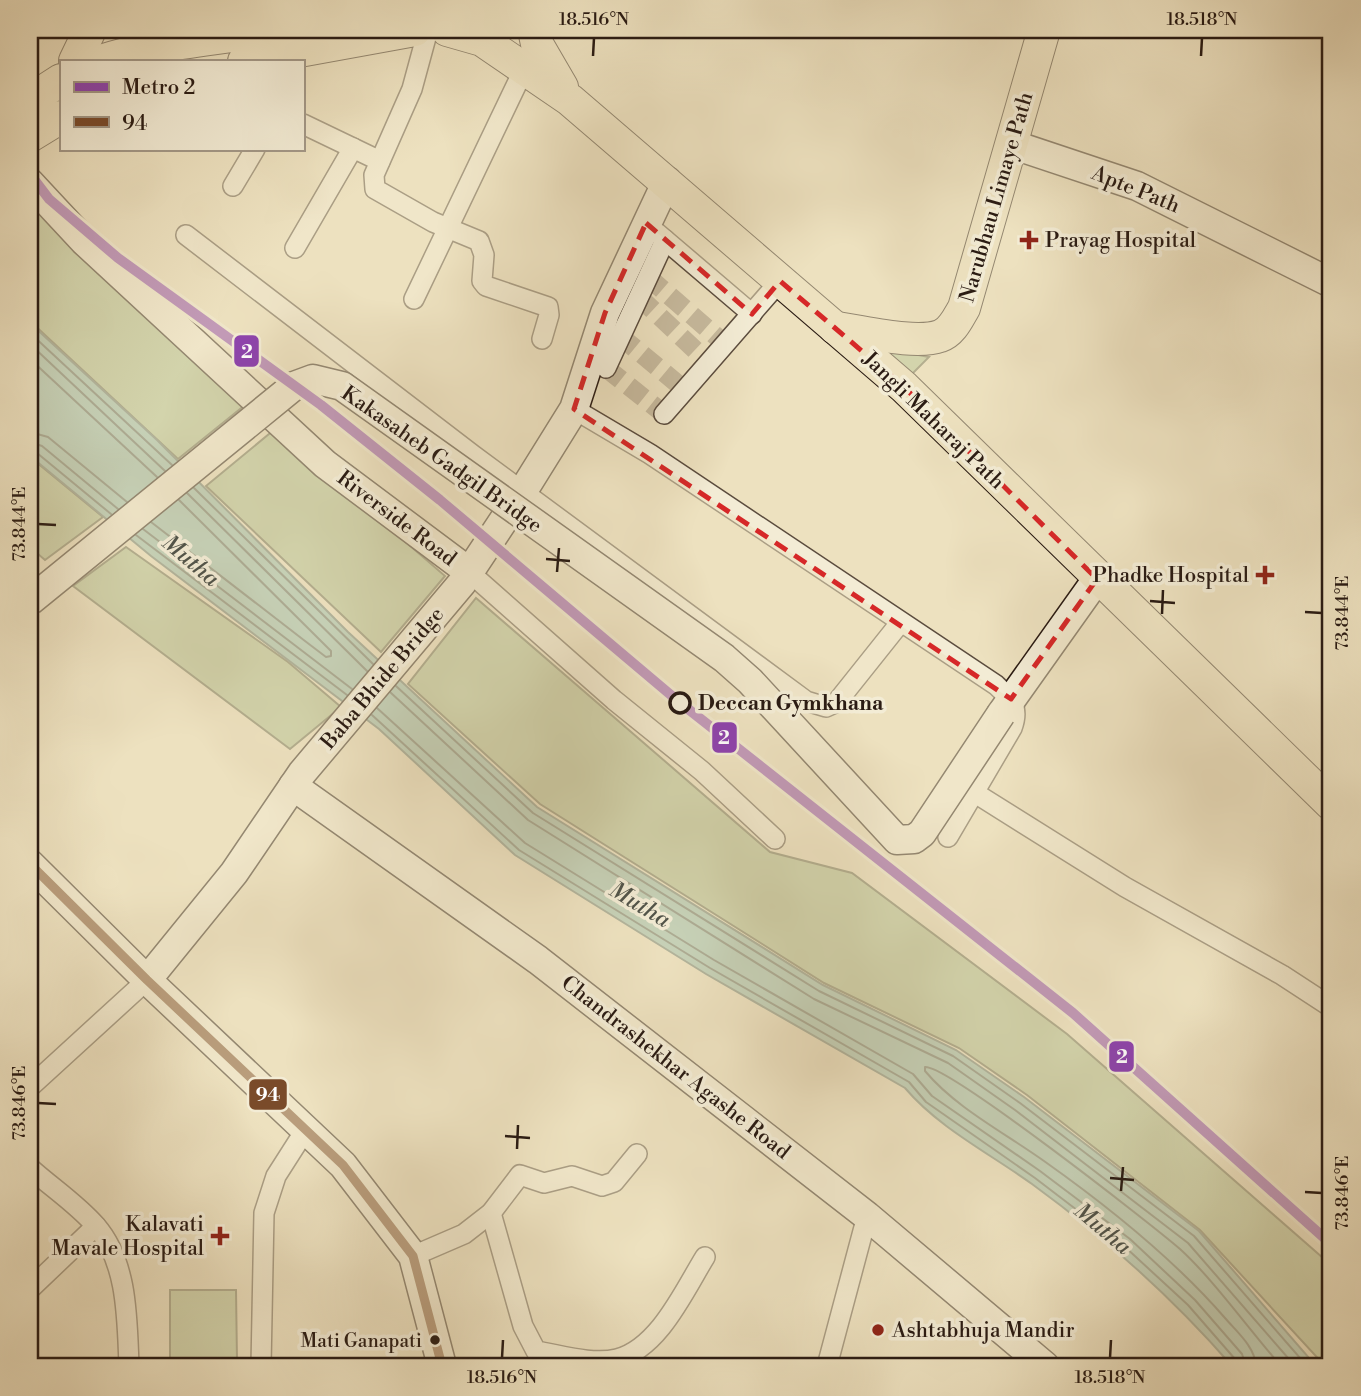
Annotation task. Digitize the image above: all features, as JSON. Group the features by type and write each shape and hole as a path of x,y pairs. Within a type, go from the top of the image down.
{"main road":[{"path":"75,60 90,30"},
{"path":"132,49 196,36 265,52 415,30"},
{"name":"Jangli Maharaj Path","path":"447,30 482,40 570,100 904,387 1097,579 1331,804"},
{"path":"534,30 540,51 570,100"},
{"name":"Narubhau Limaye Path","path":"835,328 914,338 939,337 951,328 964,308 1044,30"},
{"path":"30,100 60,81"},
{"path":"31,135 60,118"}],"street":[{"path":"428,30 412,89 374,176 375,190 449,228 472,236 483,246 481,272 486,286 543,303 548,307 549,315 542,339"},
{"path":"414,299 449,228 520,64"},
{"path":"304,124 380,161"},
{"name":"Apte Path","path":"1012,144 1137,186 1331,282"},
{"path":"295,248 353,148"},
{"path":"233,186 254,150"},
{"name":"Baba Bhide Bridge","path":"147,980 234,873 298,780 465,577 523,491 574,409 605,313 656,232 667,181"},
{"name":"Riverside Road","path":"30,183 84,241 325,464 702,771 775,839"},
{"path":"606,368 656,232 752,314"},
{"path":"186,234 523,491 806,701 826,707 837,702 900,623"},
{"path":"664,414 780,281"},
{"name":"Kakasaheb Gadgil Bridge","path":"30,601 294,386 313,379 342,386 724,658 750,681 897,839 914,839 922,834 1006,707"},
{"path":"574,409 712,484 900,623 996,685 1006,707 1016,717 948,837"},
{"path":"1006,707 1097,579"},
{"name":"Chandrashekhar Agashe Road","path":"298,780 538,960 867,1216 1045,1366"},
{"path":"975,793 1125,887 1282,975 1331,1007"},
{"path":"30,864 147,980 343,1165 413,1256 442,1366"},
{"path":"30,1087 147,980"},
{"path":"261,1366 264,1213 276,1175 306,1129"},
{"path":"413,1256 464,1234 491,1213 520,1175 544,1183 572,1176 602,1186 614,1182 637,1154"},
{"path":"30,1168 96,1226 118,1264 126,1311 129,1366"},
{"path":"491,1213 532,1359 616,1359 632,1353 656,1332 705,1257"},
{"path":"827,1366 867,1216"},
{"path":"30,1289 96,1226"}],"highlighted area":[{"path":"646,223 752,314 780,281 904,387 1097,579 1011,699 574,409 605,313"}],"shaded area":[{"path":"30,204 245,405 178,459 30,321"},
{"path":"881,348 929,357 909,377"},
{"path":"275,429 445,576 381,652 206,486"},
{"path":"30,457 103,517 45,560 30,547"},
{"path":"126,547 288,662 341,707 290,749 73,586"},
{"path":"476,598 770,852 852,873 1067,1034 1331,1265 1331,1366 1325,1366 1200,1230 1027,1095 959,1048 824,983 540,804 408,684"},
{"path":"170,1290 236,1290 237,1361 170,1361"}],"water":[{"name":"Mutha","path":"30,323 157,440 348,632 537,807 823,985 956,1050 1024,1097 1199,1231 1316,1366 1232,1366 1162,1292 1112,1247 1032,1184 933,1116 905,1088 706,974 515,855 379,729 151,556 30,456"}],"tunnel":[{"path":"648,277 725,344"},
{"path":"639,297 709,363"},
{"path":"620,336 685,390"},
{"path":"606,368 664,414"}],"metro line":[{"name":"2","path":"30,174 49,199 118,258 321,405 440,500 678,701 1073,1013 1331,1244"}],"transit line":[{"name":"94","path":"30,864 147,980 343,1165 413,1256 442,1366"}],"place":[{"name":"Prayag Hospital","path":"1029,240"},
{"name":"Phadke Hospital","path":"1265,575"},
{"name":"Deccan Gymkhana","path":"680,703"},
{"name":"Kalavati Mavale Hospital","path":"220,1236"},
{"name":"Ashtabhuja Mandir","path":"878,1330"},
{"name":"Mati Ganapati","path":"435,1340"}]}
